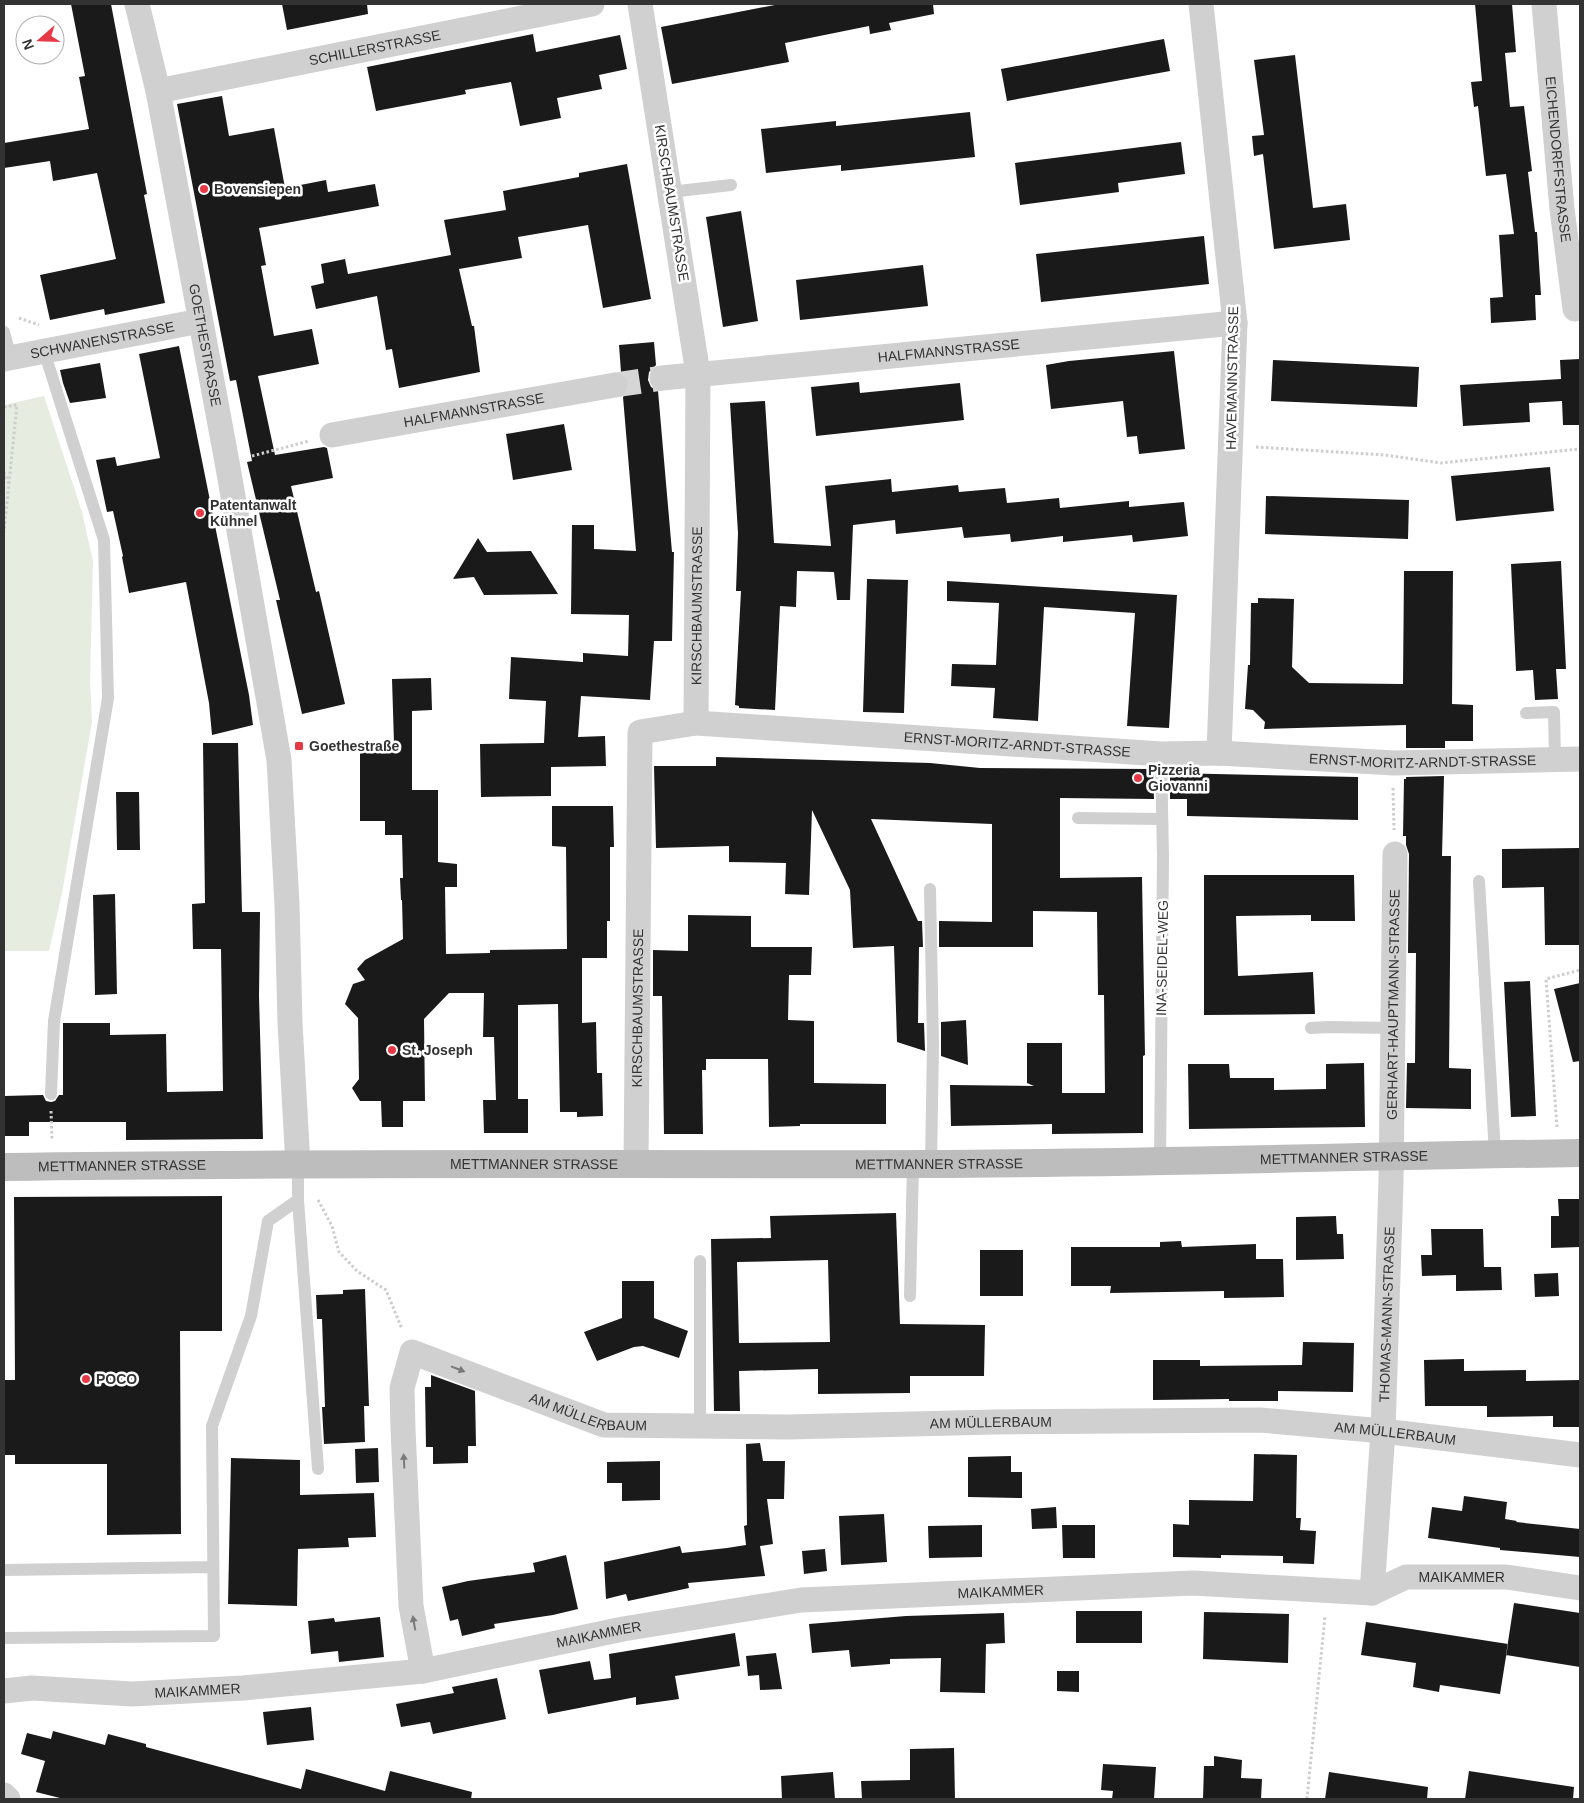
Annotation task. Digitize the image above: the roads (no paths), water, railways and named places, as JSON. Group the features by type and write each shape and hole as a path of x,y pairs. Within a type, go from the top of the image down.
{"main road":[{"name":"METTMANNER STRASSE","path":"4,1167 372,1163 922,1164 1160,1162 1570,1153"}],"street":[{"name":"GOETHESTRASSE","path":"136,4 158,91 227,462 279,760 298,1165"},
{"name":"SCHILLERSTRASSE","path":"158,91 592,4"},
{"name":"KIRSCHBAUMSTRASSE","path":"636,1164 640,732 696,723 698,374 640,4"},
{"name":"HAVEMANNSTRASSE","path":"1201,4 1235,323 1219,753"},
{"name":"EICHENDORFFSTRASSE","path":"1544,4 1562,209 1578,310"},
{"name":"SCHWANENSTRASSE","path":"7,359 200,321"},
{"name":"HALFMANNSTRASSE","path":"662,378 1235,323"},
{"name":"HALFMANNSTRASSE","path":"332,436 616,385"},
{"name":"ERNST-MORITZ-ARNDT-STRASSE","path":"696,723 1161,754 1219,753 1394,763 1580,760"},
{"name":"GERHART-HAUPTMANN-STRASSE","path":"1391,1156 1396,854"},
{"name":"THOMAS-MANN-STRASSE","path":"1372,1593 1383,1431 1391,1156"},
{"name":"AM MÜLLERBAUM","path":"423,1671 411,1606 402,1429 402,1388 412,1352 604,1424 788,1427 994,1422 1260,1420 1383,1431 1580,1455"},
{"name":"MAIKAMMER","path":"4,1691 32,1688 132,1694 242,1688 423,1671 623,1629 801,1600 1193,1583 1372,1593 1406,1577 1506,1577 1580,1588"},
{"path":"4,1795 8,1799"}],"lane":[{"path":"670,192 731,185"},
{"path":"4,332 7,359"},
{"path":"44,351 104,540 108,698 54,1021 51,1094"},
{"path":"1526,713 1554,712 1555,760"},
{"name":"INA-SEIDEL-WEG","path":"1160,1162 1161,754"},
{"path":"1078,818 1162,819"},
{"path":"1479,881 1495,1154"},
{"path":"910,1296 932,1044 930,889"},
{"path":"1311,1028 1393,1028"},
{"path":"298,1165 298,1200 318,1469"},
{"path":"4,1638 214,1636 212,1426 251,1316 268,1221 298,1200"},
{"path":"700,1261 700,1426"},
{"path":"4,1570 213,1567"}],"tunnel":[{"path":"615,385 662,378"}],"place":[{"name":"Bovensiepen","path":"204,189"},
{"name":"Patentanwalt Kühnel","path":"200,513"},
{"name":"Goethestraße","path":"299,746"},
{"name":"Pizzeria Giovanni","path":"1138,778"},
{"name":"St. Joseph","path":"392,1050"},
{"name":"POCO","path":"86,1379"}]}
